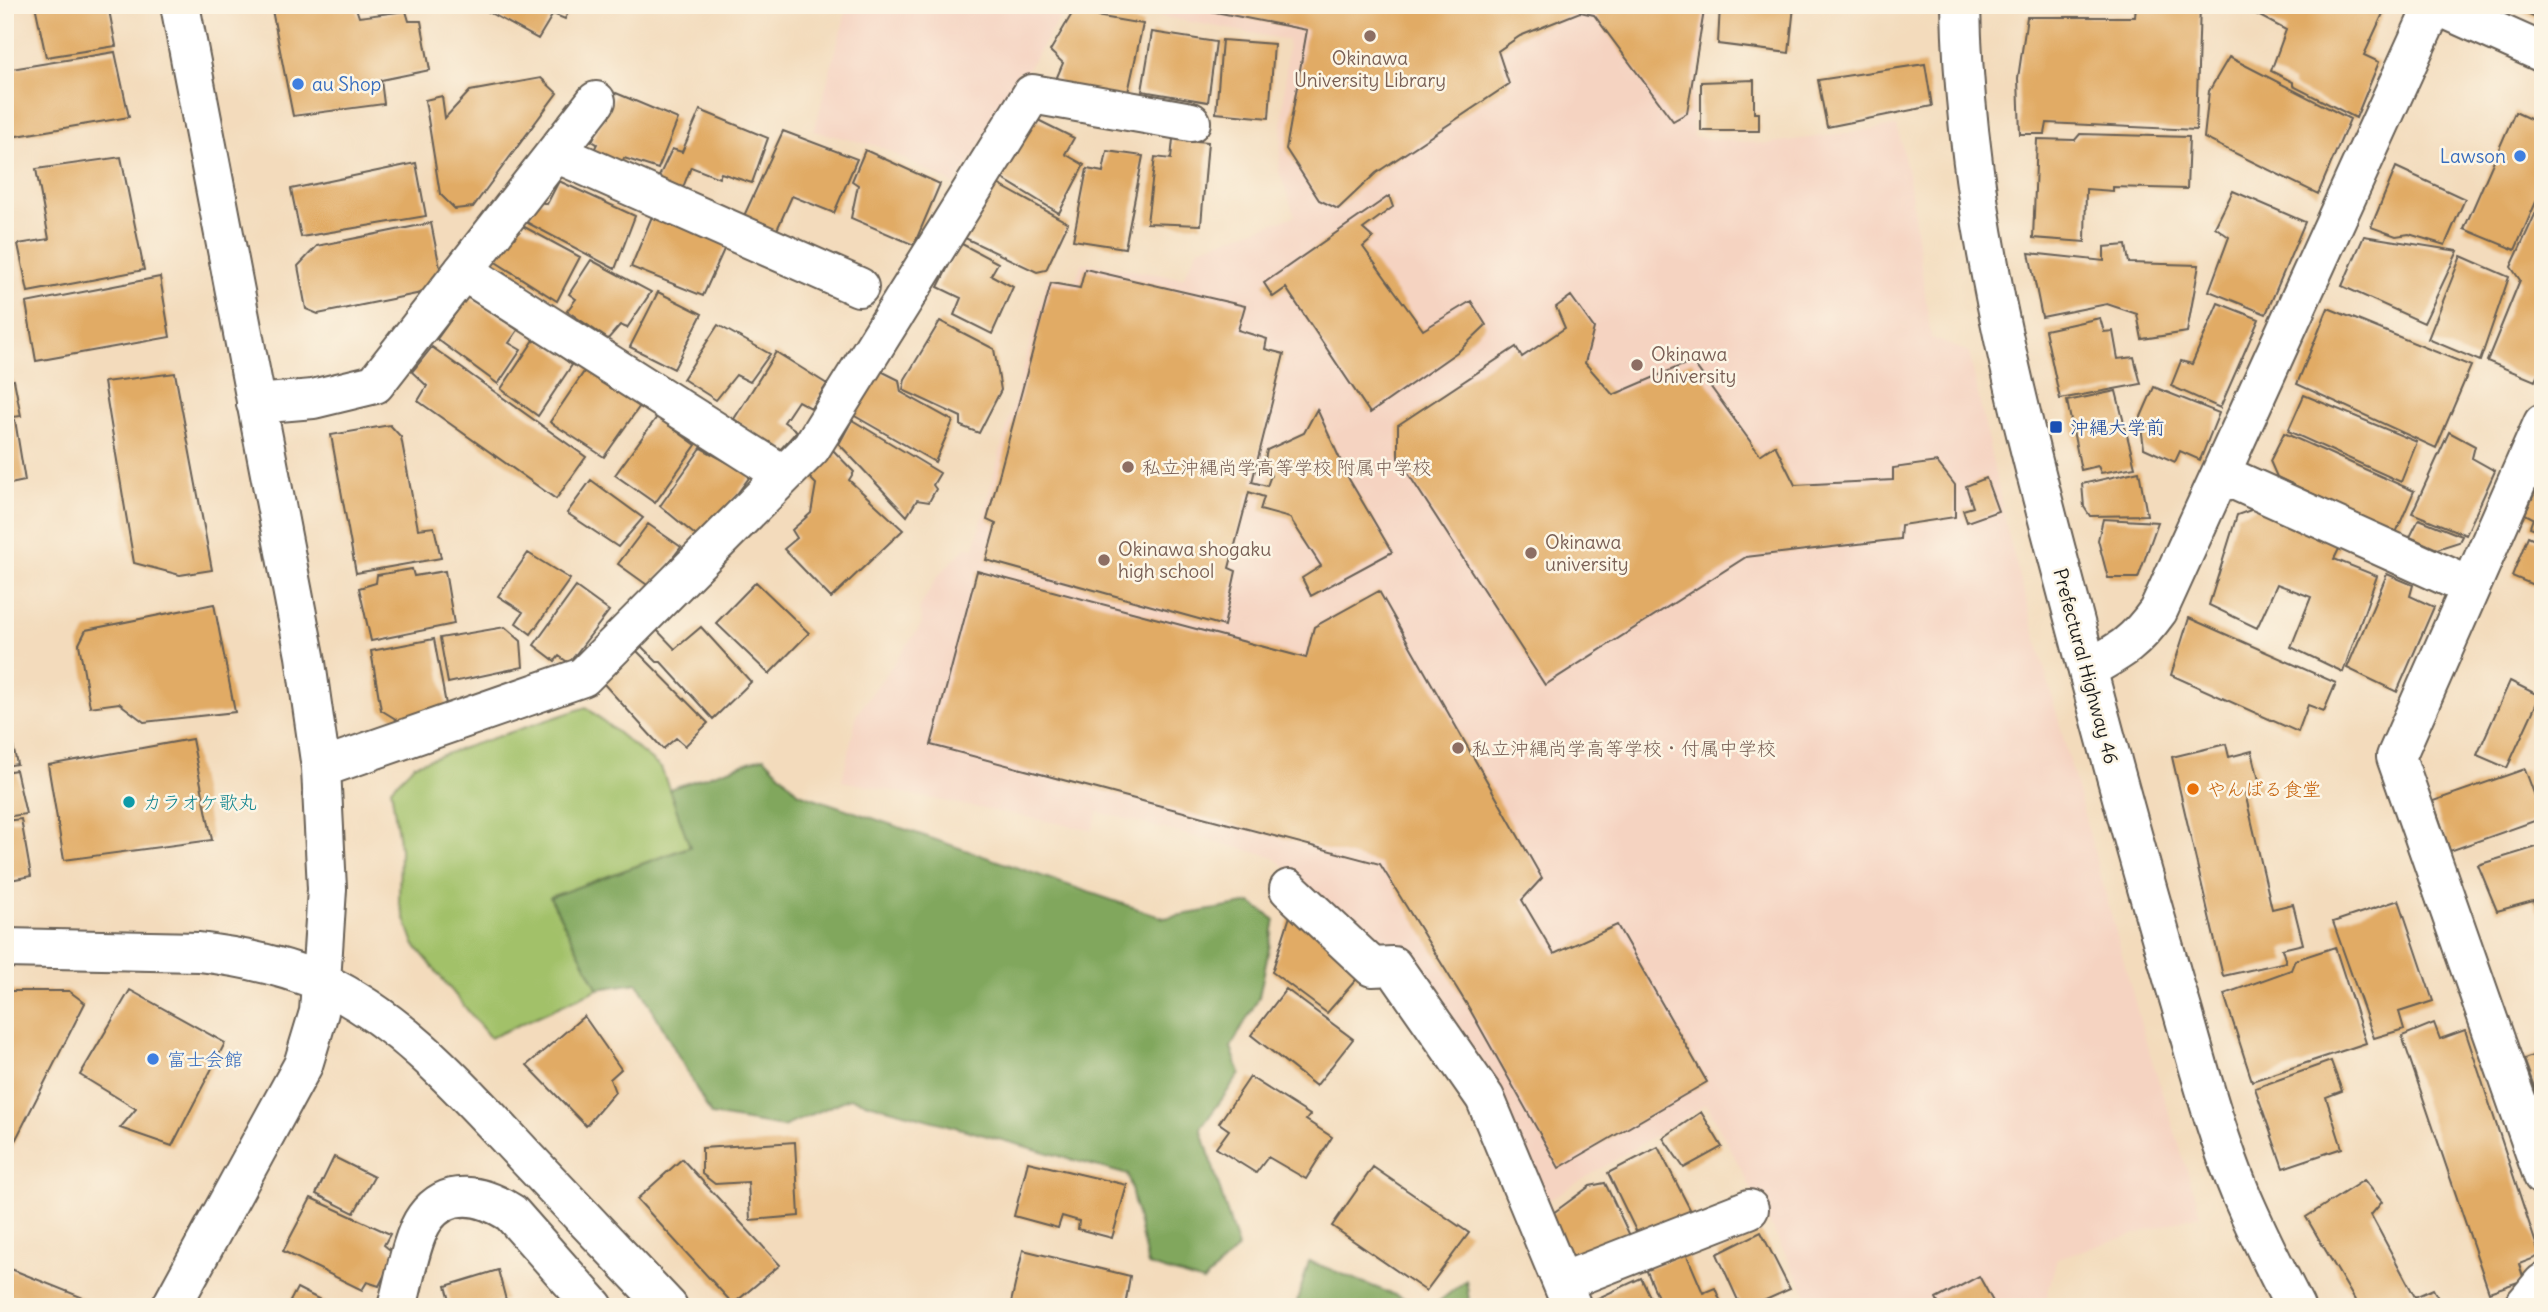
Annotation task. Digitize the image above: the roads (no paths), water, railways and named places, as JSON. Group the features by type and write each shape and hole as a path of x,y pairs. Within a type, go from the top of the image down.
{"street":[{"path":"171,1307 303,1065 316,1024 323,983 327,862 321,768 303,643 180,5"},
{"name":"Prefectural Highway 46","path":"1961,5 1970,150 2008,370 2088,669 2204,1083 2241,1195 2295,1307"},
{"path":"2088,669 2140,636 2158,611 2435,5 2543,53"},
{"path":"321,768 583,677 811,448 1032,94 1191,122"},
{"path":"256,404 313,399 375,384 596,101"},
{"path":"556,153 859,287"},
{"path":"463,271 784,475"},
{"path":"2543,423 2396,757 2543,1176"},
{"path":"2221,474 2469,586"},
{"path":"1289,889 1371,967 1393,966 1485,1098 1567,1295 1749,1209"},
{"path":"5,948 199,952 256,962 323,983 376,1014 452,1079 668,1307"},
{"path":"397,1307 417,1233 425,1217 457,1196 486,1199 511,1213 594,1307"},
{"path":"2523,1307 2543,1283"}],"place":[{"name":"Okinawa University Library","path":"1370,36"},
{"name":"au Shop","path":"298,84"},
{"name":"Lawson","path":"2520,156"},
{"name":"Okinawa University","path":"1637,365"},
{"name":"沖縄大学前","path":"2056,427"},
{"name":"私立沖縄尚学高等学校 附属中学校","path":"1128,467"},
{"name":"Okinawa university","path":"1531,553"},
{"name":"Okinawa shogaku high school","path":"1104,560"},
{"name":"私立沖縄尚学高等学校・付属中学校","path":"1458,748"},
{"name":"やんばる食堂","path":"2193,789"},
{"name":"カラオケ歌丸","path":"129,802"},
{"name":"富士会館","path":"153,1059"}]}
